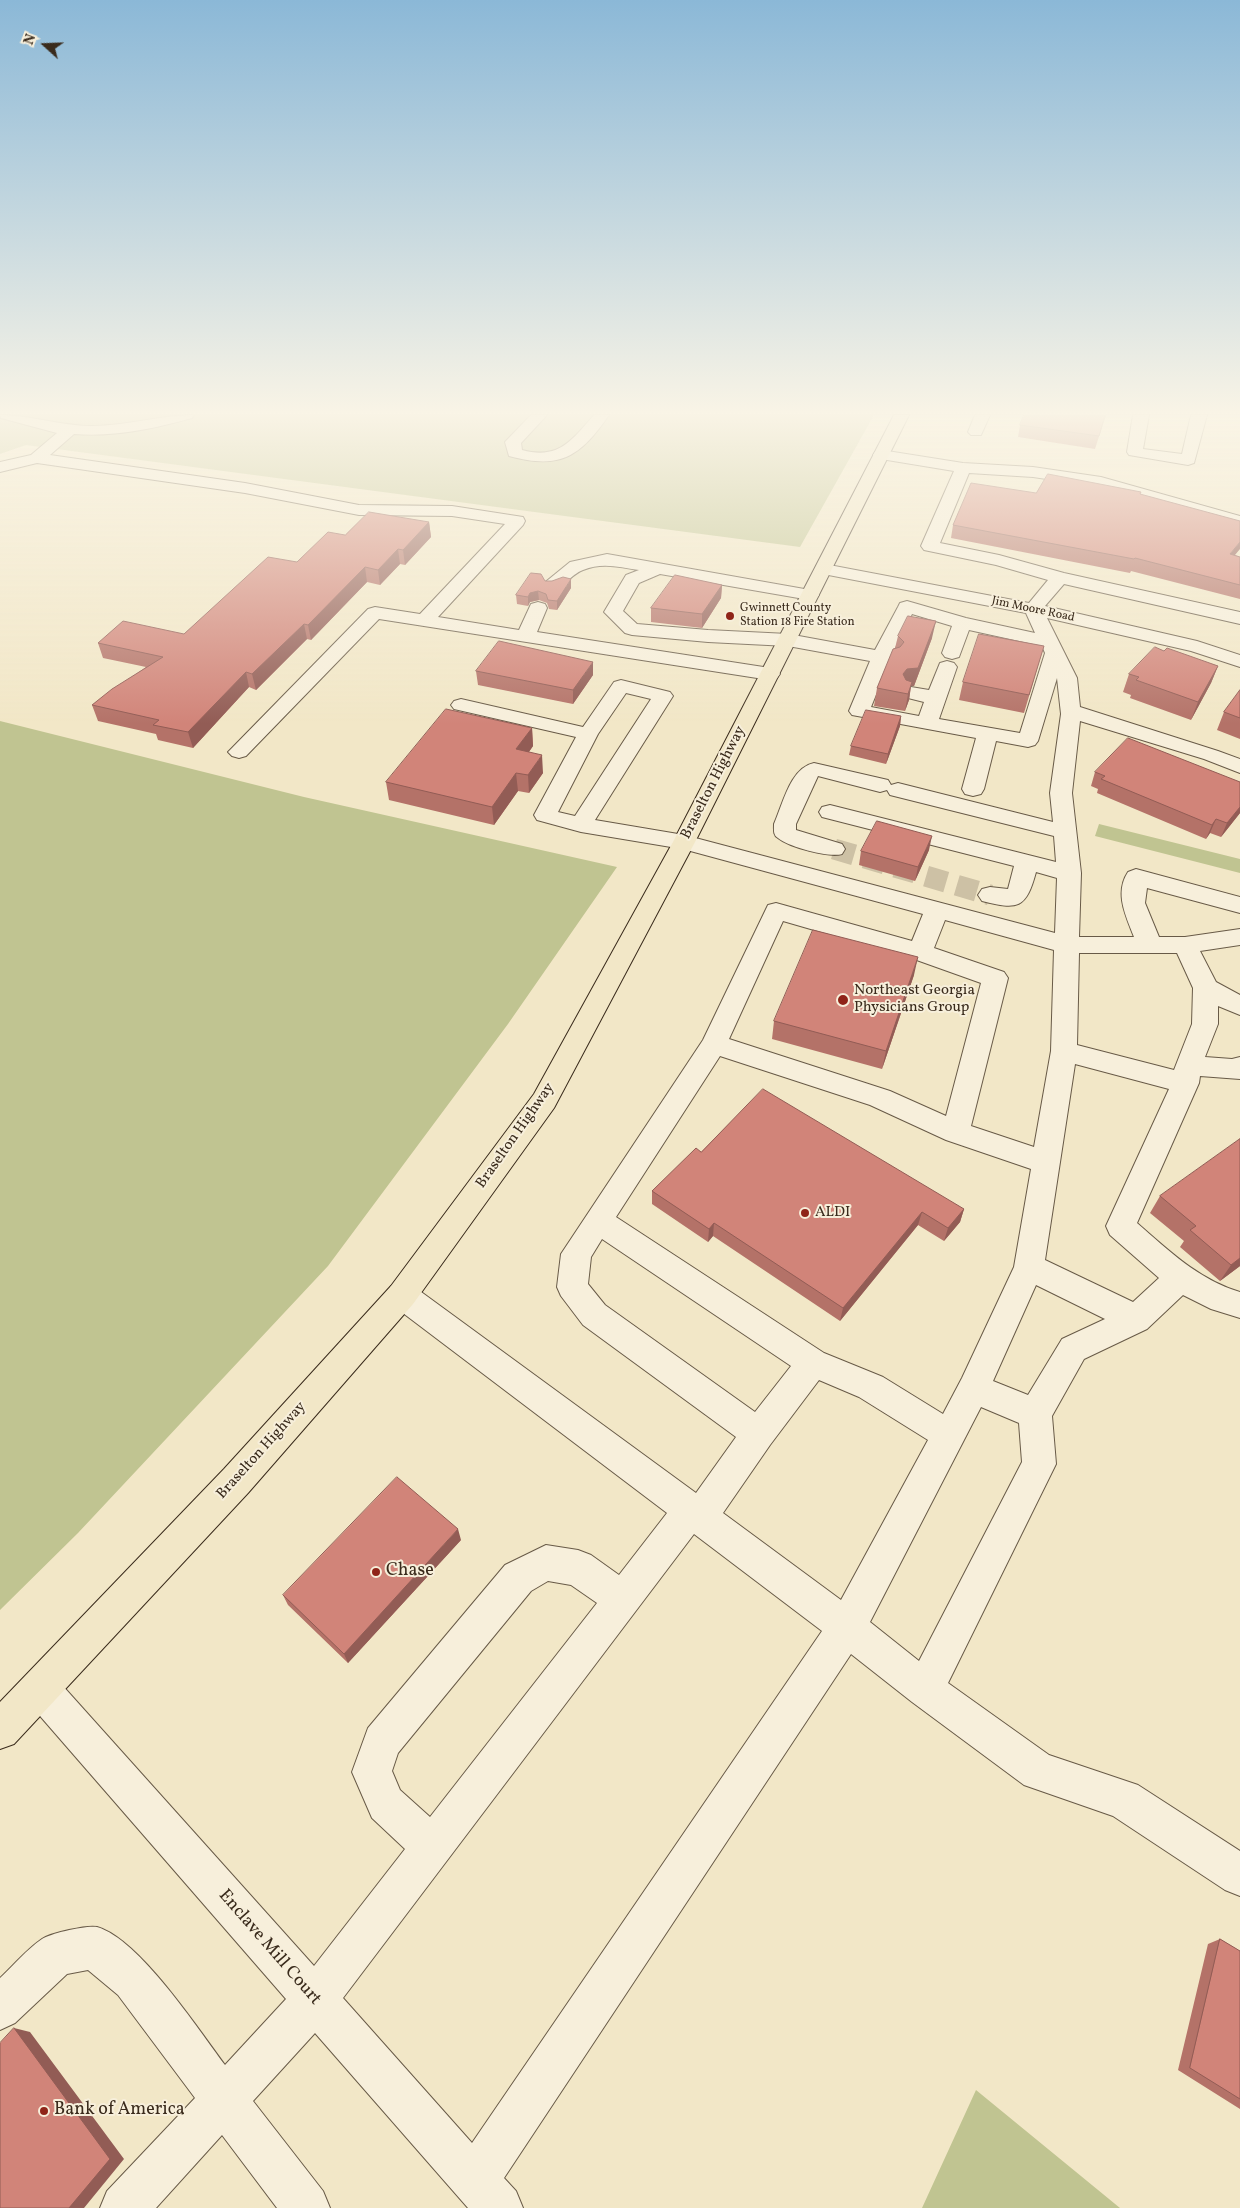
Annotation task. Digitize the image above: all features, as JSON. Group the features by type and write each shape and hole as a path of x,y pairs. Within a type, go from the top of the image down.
{"main road":[{"name":"Braselton Highway","path":"0,1730 236,1481 402,1295 544,1102 684,842 849,518"}],"street":[{"path":"426,620 517,521 498,518"},
{"path":"942,518 930,546 1000,560 1060,578 1240,618"},
{"path":"552,584 576,566 607,559 810,595"},
{"path":"659,568 632,580 613,612 632,629 708,636 788,640 883,664"},
{"name":"Jim Moore Road","path":"824,569 1033,609 1197,647 1240,661"},
{"path":"487,2194 848,1627 974,1388 1029,1267 1064,1051 1069,873 1061,793 1070,720 1067,678 1033,609 1060,578"},
{"path":"907,607 1052,647 1034,724 1028,741 859,711 883,664 907,607"},
{"path":"526,635 538,608"},
{"path":"239,752 375,613 770,674"},
{"path":"927,723 937,671 962,623"},
{"path":"581,825 662,696 621,686 588,734 545,815 581,825 684,842 1068,945 1185,945 1240,937"},
{"path":"461,705 588,734"},
{"path":"1034,724 1070,720 1211,755 1240,767"},
{"path":"973,789 987,734"},
{"path":"834,849 797,839 785,833 785,824 807,774 814,770 1065,832"},
{"path":"830,812 1069,873"},
{"path":"990,895 1013,898 1018,892 1027,862"},
{"path":"1150,945 1133,902 1136,877 1240,905"},
{"path":"920,952 937,910"},
{"path":"758,1434 594,1315 572,1287 576,1254 714,1044 776,911 920,952 995,978 956,1132"},
{"path":"1185,945 1206,988 1205,1024 1187,1074 1121,1226 1180,1278 1221,1301 1240,1305"},
{"path":"1206,988 1240,1006"},
{"path":"714,1044 880,1098 956,1132 999,1148 1047,1162"},
{"path":"1064,1051 1187,1074 1237,1070 1240,1067"},
{"path":"598,1221 814,1363 871,1386 908,1412 950,1434"},
{"path":"1029,1267 1136,1319"},
{"path":"926,1689 1039,1464 1035,1414 1074,1349 1136,1319 1180,1278"},
{"path":"402,1295 696,1513 848,1627 926,1689 1038,1771 1124,1799 1240,1875"},
{"path":"124,2208 315,2000 623,1600 696,1513 814,1363"},
{"path":"974,1388 1035,1414"},
{"path":"433,1847 386,1804 372,1772 382,1742 518,1578 546,1563 578,1568 623,1600"},
{"name":"Enclave Mill Court","path":"40,1688 487,2194"},
{"path":"0,2008 57,1954 95,1948 133,1980 306,2208"}],"green space":[{"path":"580,518 816,518 800,547"},
{"path":"0,721 304,797 617,867 508,1024 328,1266 78,1533 0,1610"},
{"path":"1099,824 1240,859 1240,873 1095,836"},
{"path":"976,2090 1120,2208 922,2208"}],"building":[{"path":"363,518 405,518 429,522 403,550 398,549 378,570 365,567 308,625 304,624 252,674 246,672 188,732 153,725 159,720 92,705 112,689 163,657 98,643 123,621 184,634 268,557 297,562 328,532 345,535"},
{"path":"956,518 1229,518 1240,521 1240,542 1230,554 1240,557 1240,585 1135,558 953,525"},
{"path":"531,573 541,574 545,581 552,581 563,577 571,579 557,601 548,600 546,594 538,591 530,593 528,597 516,595"},
{"path":"675,575 722,585 702,614 651,608"},
{"path":"908,616 936,621 918,668 907,669 903,674 906,680 912,682 908,694 877,688 893,649 900,647 904,642 898,636"},
{"path":"979,634 1044,646 1029,695 963,682"},
{"path":"499,641 593,662 573,690 476,671"},
{"path":"1155,647 1164,651 1167,648 1218,666 1198,702 1136,680 1139,677 1129,674"},
{"path":"1240,690 1240,718 1224,712"},
{"path":"446,709 532,728 516,749 542,755 528,775 516,773 492,807 386,782"},
{"path":"866,710 901,716 888,754 851,746"},
{"path":"1128,738 1240,782 1240,807 1227,823 1216,819 1212,825 1101,779 1105,776 1095,772"},
{"path":"877,821 932,836 918,867 861,851"},
{"path":"813,930 918,957 886,1051 774,1021"},
{"name":"ALDI","path":"763,1089 964,1209 948,1228 922,1212 843,1308 714,1223 709,1229 652,1191 696,1148 701,1152"},
{"path":"1240,1139 1240,1258 1231,1265 1190,1230 1196,1226 1160,1196"},
{"name":"Chase","path":"397,1477 458,1529 344,1654 283,1595"},
{"path":"1220,1939 1240,1951 1240,2099 1190,2068"},
{"name":"Bank of America","path":"14,2028 110,2159 69,2208 0,2208 0,2043"}],"tunnel":[{"path":"834,849 990,895"}],"place":[{"name":"Gwinnett County Station 18 Fire Station","path":"730,616"},
{"name":"Northeast Georgia Physicians Group","path":"843,1000"},
{"name":"ALDI","path":"805,1213"},
{"name":"Chase","path":"376,1572"},
{"name":"Bank of America","path":"44,2111"}]}
